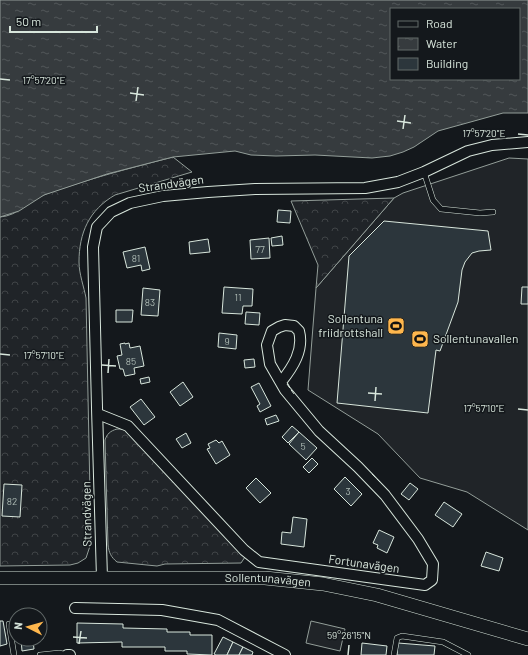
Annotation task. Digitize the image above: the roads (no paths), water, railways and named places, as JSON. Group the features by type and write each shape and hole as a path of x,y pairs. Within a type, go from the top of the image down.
{"street":[{"name":"Strandvägen","path":"102,578 98,414 95,384 93,247 97,227 111,212 130,203 163,196 255,189 365,188 398,182 424,172 468,150 492,145 528,142"},
{"name":"Fortunavägen","path":"98,414 128,426 244,550 259,562 425,585 432,580 433,564 418,540 385,495 358,467 319,431 285,390 270,364 267,345 272,331 279,327 294,326 298,331 300,347 294,365 281,382"},
{"name":"Sollentunavägen","path":"0,578 265,578 323,584 377,595 528,639"},
{"path":"75,608 162,610 218,620 285,655"}],"lane":[{"path":"424,172 433,200 441,209 480,213 493,212"},
{"path":"394,655 397,638 402,636 443,642 468,655"},
{"path":"40,655 59,653 68,655"}],"water":[{"path":"0,0 528,0 528,113 503,113 438,131 414,147 390,156 372,158 315,155 276,156 251,155 235,151 173,157 107,174 44,195 19,211 0,217"}],"place":[{"name":"Sollentuna friidrottshall","path":"396,326"},
{"name":"Sollentunavallen","path":"420,339"}]}
